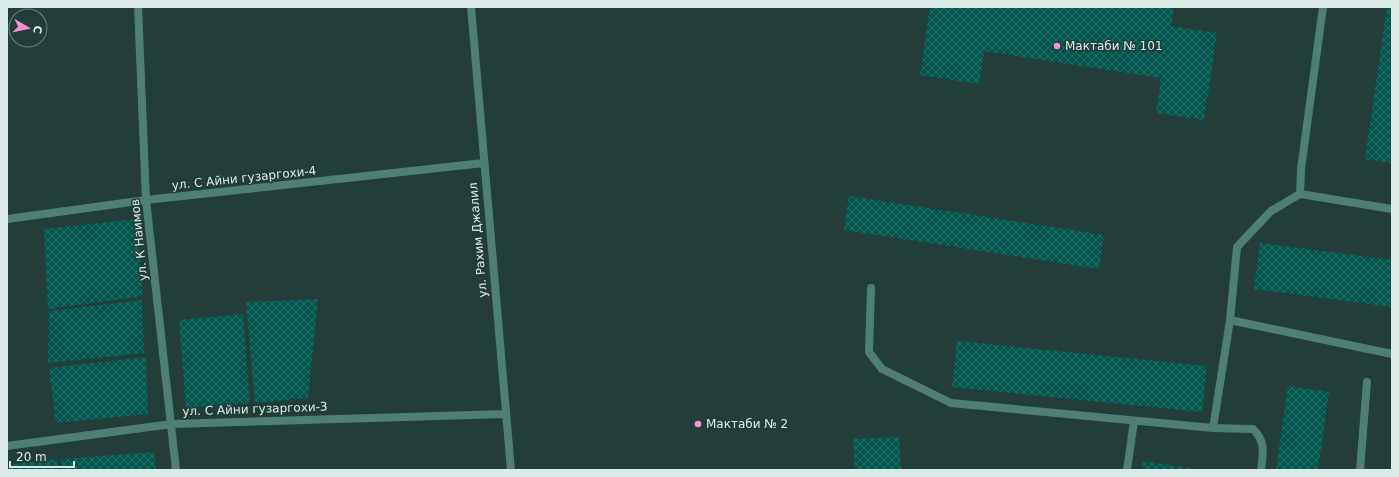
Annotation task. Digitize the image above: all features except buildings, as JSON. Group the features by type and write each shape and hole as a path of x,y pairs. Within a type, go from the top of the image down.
{"street":[{"name":"ул. К Наимов","path":"138,7 146,200 176,470"},
{"name":"ул. Рахим Джалил","path":"472,7 505,414 511,470"},
{"path":"1300,194 1301,169 1323,7"},
{"name":"ул. С Айни гузаргохи-4","path":"7,219 146,200 484,163"},
{"path":"1213,428 1230,320 1237,247 1271,212 1300,194 1392,208"},
{"path":"871,288 869,352 882,369 950,403 1213,428 1253,429 1260,436 1263,447 1261,470"},
{"path":"1230,320 1392,354"},
{"path":"1360,470 1367,382"},
{"name":"ул. С Айни гузаргохи-3","path":"7,446 172,424 505,414"},
{"path":"1127,470 1134,421"}],"place":[{"name":"Мактаби № 101","path":"1057,46"},
{"name":"Мактаби № 2","path":"698,424"}]}
